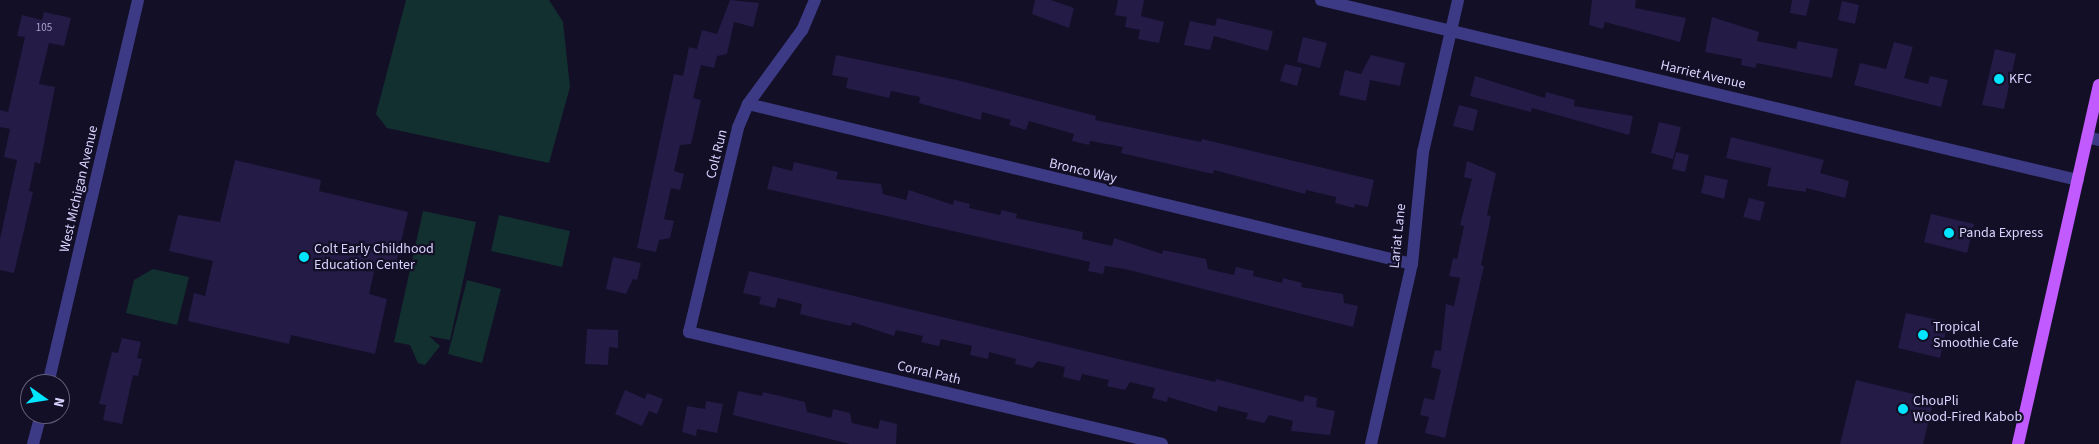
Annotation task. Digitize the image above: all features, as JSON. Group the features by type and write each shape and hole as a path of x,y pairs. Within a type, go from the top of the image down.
{"main road":[{"path":"2018,444 2078,180 2093,138 2099,85"}],"street":[{"name":"West Michigan Avenue","path":"50,374 138,0"},
{"name":"Colt Run","path":"689,332 748,104 802,30 814,0"},
{"name":"Harriet Avenue","path":"1321,0 2078,180"},
{"name":"Lariat Lane","path":"1371,444 1412,264 1423,152 1458,0"},
{"name":"Bronco Way","path":"748,104 1412,264"},
{"name":"Corral Path","path":"689,332 1162,444"},
{"path":"33,444 38,424"}],"green space":[{"path":"406,0 549,0 563,22 570,87 549,163 387,128 376,114"},
{"path":"423,211 476,222 450,340 429,336 440,346 425,365 418,363 410,345 394,342"},
{"path":"499,215 570,231 562,267 491,251"},
{"path":"153,269 189,277 177,325 126,313 134,280"},
{"path":"467,280 501,289 482,363 448,354"}],"building":[{"path":"730,0 759,3 753,27 734,22 727,54 717,56 714,68 701,65 693,98 701,100 691,144 680,145 674,171 684,174 680,190 671,188 664,219 674,221 670,238 659,240 656,252 637,248 674,74 683,76 689,47 697,49 702,30 717,34"},
{"path":"1035,0 1051,0 1074,8 1069,28 1032,14"},
{"path":"1118,0 1144,0 1141,16 1164,22 1159,43 1138,39 1140,30 1125,27 1127,17 1115,15"},
{"path":"1592,0 1636,0 1635,8 1686,18 1680,42 1605,22 1603,29 1589,25"},
{"path":"1792,0 1810,0 1806,16 1790,13"},
{"path":"1842,1 1859,5 1855,24 1838,20"},
{"path":"44,12 71,18 64,46 49,43 39,84 55,87 40,164 35,162 29,191 33,192 14,273 0,270 0,239 17,160 4,157 10,129 0,127 0,110 8,112 25,37 17,36 22,15 42,20"},
{"path":"1712,17 1759,32 1757,41 1796,49 1798,41 1838,49 1832,78 1757,63 1755,68 1741,65 1742,59 1705,52"},
{"path":"1217,18 1273,31 1268,51 1214,36 1210,50 1184,45 1190,21 1215,26"},
{"path":"1303,37 1327,43 1320,68 1297,62"},
{"path":"1894,42 1913,47 1904,78 1928,84 1930,76 1948,80 1941,107 1854,85 1860,63 1886,69"},
{"name":"KFC","path":"1995,49 2016,54 2004,109 1982,105"},
{"path":"836,55 957,80 1096,116 1095,120 1201,142 1202,139 1374,180 1368,207 1355,204 1354,208 1335,203 1336,197 1306,190 1305,194 1214,170 1213,174 1121,153 1123,147 1090,141 1089,145 1072,141 1074,134 1029,121 1026,130 1009,125 1011,120 982,112 981,120 919,103 920,97 891,91 889,98 846,88 848,78 832,75"},
{"path":"1371,55 1405,63 1400,86 1370,80 1366,101 1339,95 1345,70 1361,74"},
{"path":"1285,64 1302,68 1297,86 1280,81"},
{"path":"1475,76 1545,98 1546,92 1575,100 1574,106 1633,116 1629,135 1532,108 1531,112 1470,96"},
{"path":"1459,105 1478,110 1473,131 1453,126"},
{"path":"1659,122 1681,127 1673,159 1651,153"},
{"path":"1731,137 1824,160 1820,173 1849,181 1845,198 1806,188 1806,192 1767,186 1771,168 1726,158"},
{"path":"1676,152 1689,155 1685,172 1672,169"},
{"name":"Colt Early Childhood Education Center","path":"235,160 321,180 319,191 408,212 395,268 376,264 369,294 387,299 375,354 291,335 289,344 188,321 194,293 205,296 213,261 169,251 178,215 220,222"},
{"path":"1467,161 1496,173 1487,215 1491,216 1481,265 1484,266 1445,438 1425,433 1429,417 1420,415 1424,398 1434,400 1441,370 1431,367 1435,350 1441,351 1446,304 1454,306 1460,278 1449,276 1453,258 1457,259 1464,226 1460,225 1472,179 1464,177"},
{"path":"794,162 838,172 836,179 881,184 883,194 906,200 909,190 953,205 954,200 970,204 969,208 1000,215 1002,210 1017,214 1016,218 1083,232 1082,239 1112,246 1114,238 1162,254 1163,250 1206,259 1208,269 1234,275 1236,267 1254,271 1253,276 1282,283 1283,278 1302,283 1301,287 1343,294 1344,303 1358,306 1353,327 1125,269 1105,266 1103,274 1088,271 1090,262 767,189 773,166 792,171"},
{"path":"1705,175 1728,180 1724,199 1701,193"},
{"path":"1749,198 1765,202 1760,221 1743,217"},
{"name":"Panda Express","path":"1931,214 1974,224 1967,253 1924,242"},
{"path":"613,257 641,263 637,280 633,279 626,294 606,289"},
{"path":"749,271 1215,382 1216,379 1303,402 1305,395 1317,398 1316,407 1335,411 1330,435 1291,431 1293,421 1269,415 1264,423 1246,419 1248,413 1218,406 1217,412 1168,397 1167,402 1152,398 1155,388 1130,382 1125,390 1107,386 1109,380 1082,374 1080,381 1063,377 1065,367 1038,361 1032,368 1015,364 1016,359 989,352 988,359 970,355 972,346 941,339 939,346 921,342 923,336 896,330 894,336 852,322 851,326 820,319 800,314 802,304 778,298 775,308 759,304 761,297 743,293"},
{"name":"Tropical Smoothie Cafe","path":"1906,313 1948,322 1940,358 1898,348"},
{"path":"587,329 618,330 618,348 609,347 608,365 585,364"},
{"path":"122,338 141,342 137,358 142,359 138,376 133,375 122,424 103,420 106,405 99,404 112,352 118,353"},
{"path":"1856,380 1934,399 1923,444 1840,444"},
{"path":"625,390 645,399 647,393 663,399 657,414 649,411 642,426 615,414"},
{"path":"738,391 762,396 763,392 805,402 807,412 831,418 833,409 850,413 852,423 878,429 880,420 897,424 896,444 850,444 733,415"},
{"path":"706,401 723,404 717,433 697,429 696,436 682,432 687,406 705,409"}],"place":[{"name":"KFC","path":"1999,79"},
{"name":"Panda Express","path":"1949,233"},
{"name":"Colt Early Childhood Education Center","path":"304,257"},
{"name":"Tropical Smoothie Cafe","path":"1923,335"},
{"name":"ChouPli Wood-Fired Kabob","path":"1903,409"}]}
